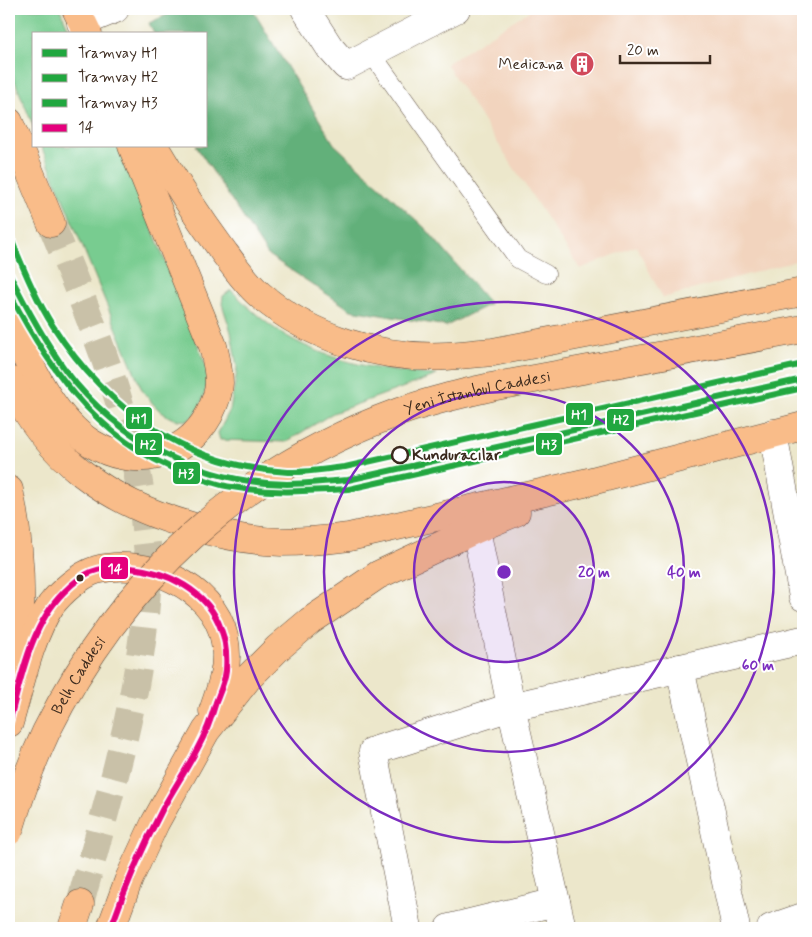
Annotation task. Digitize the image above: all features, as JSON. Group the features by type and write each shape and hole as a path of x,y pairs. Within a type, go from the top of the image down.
{"main road":[{"path":"9,122 51,223"},
{"path":"9,322 36,377 55,405 78,432 108,451 121,455 141,457 162,455 187,441 205,422 214,404 219,384 218,364 213,346 133,148"},
{"path":"155,148 177,185 208,230 232,263 259,294 295,320 331,337 365,348 405,355 446,356 493,352 803,292"},
{"name":"Yeni İstanbul Caddesi","path":"185,542 242,494 275,473 315,449 399,412 442,398 491,387 803,330"},
{"path":"9,380 30,416 47,440 73,466 95,484 120,499 151,512 212,532 246,539 297,542 349,537 584,483 773,432 803,426"},
{"path":"116,927 129,879 155,823 206,731 248,678 278,648 310,621 378,576 476,529 584,483"},
{"path":"9,490 16,521 21,565 22,605 10,717"},
{"name":"Belh Caddesi","path":"9,831 31,765 76,676 122,611 185,542"},
{"path":"10,717 36,635 52,605 79,579 96,570 133,568 151,570 170,576 186,585 198,594 219,623 224,635 226,670 206,731"}],"street":[{"path":"83,25 115,9"},
{"path":"305,9 330,48 346,66 456,9"},
{"path":"773,432 803,597"},
{"path":"476,529 511,707 562,928"},
{"path":"408,928 374,751 511,707 803,640"},
{"path":"680,668 736,928"},
{"path":"449,928 556,902"},
{"path":"771,928 803,918"}],"lane":[{"path":"371,53 518,259 546,274"}],"shaded area":[{"path":"532,9 803,9 803,259 663,298 636,246 580,269 446,64"}],"green space":[{"path":"9,9 60,9 70,32 32,32 32,123 9,67"},
{"path":"180,9 252,9 334,144 426,229 490,304 446,326 351,310 268,255 197,148 208,148 208,32 153,32 149,23"},
{"path":"42,148 121,148 210,376 200,408 189,420 174,419 168,416 151,402 142,390"},
{"path":"231,290 252,311 270,325 295,341 314,350 374,368 437,375 333,413 286,442 220,440 218,433 230,410 237,367 231,332 222,304 223,296"}],"tunnel":[{"path":"51,223 95,331 120,405 138,480 148,555 146,604 134,691 125,734 80,904"}],"tram line":[{"name":"H1","path":"9,234 46,315 74,356 98,384 124,408 153,429 183,446 216,459 251,468 295,472 345,467 803,364"},
{"name":"H2","path":"9,273 36,323 66,371 87,396 111,418 136,437 164,453 193,466 223,476 255,482 295,484 348,480 803,379"},
{"name":"H3","path":"9,292 44,353 64,381 111,430 138,450 168,466 217,484 261,491 349,489 803,388"}],"transit line":[{"name":"14","path":"9,723 28,654 43,621 52,606 64,592 87,574 96,570 110,568 129,568 158,573 184,585 196,594 215,616 223,634 226,649 225,678 209,724 141,853 111,928"}],"place":[{"name":"Medicana","path":"582,64"},
{"name":"Kunduracılar","path":"400,455"}]}
